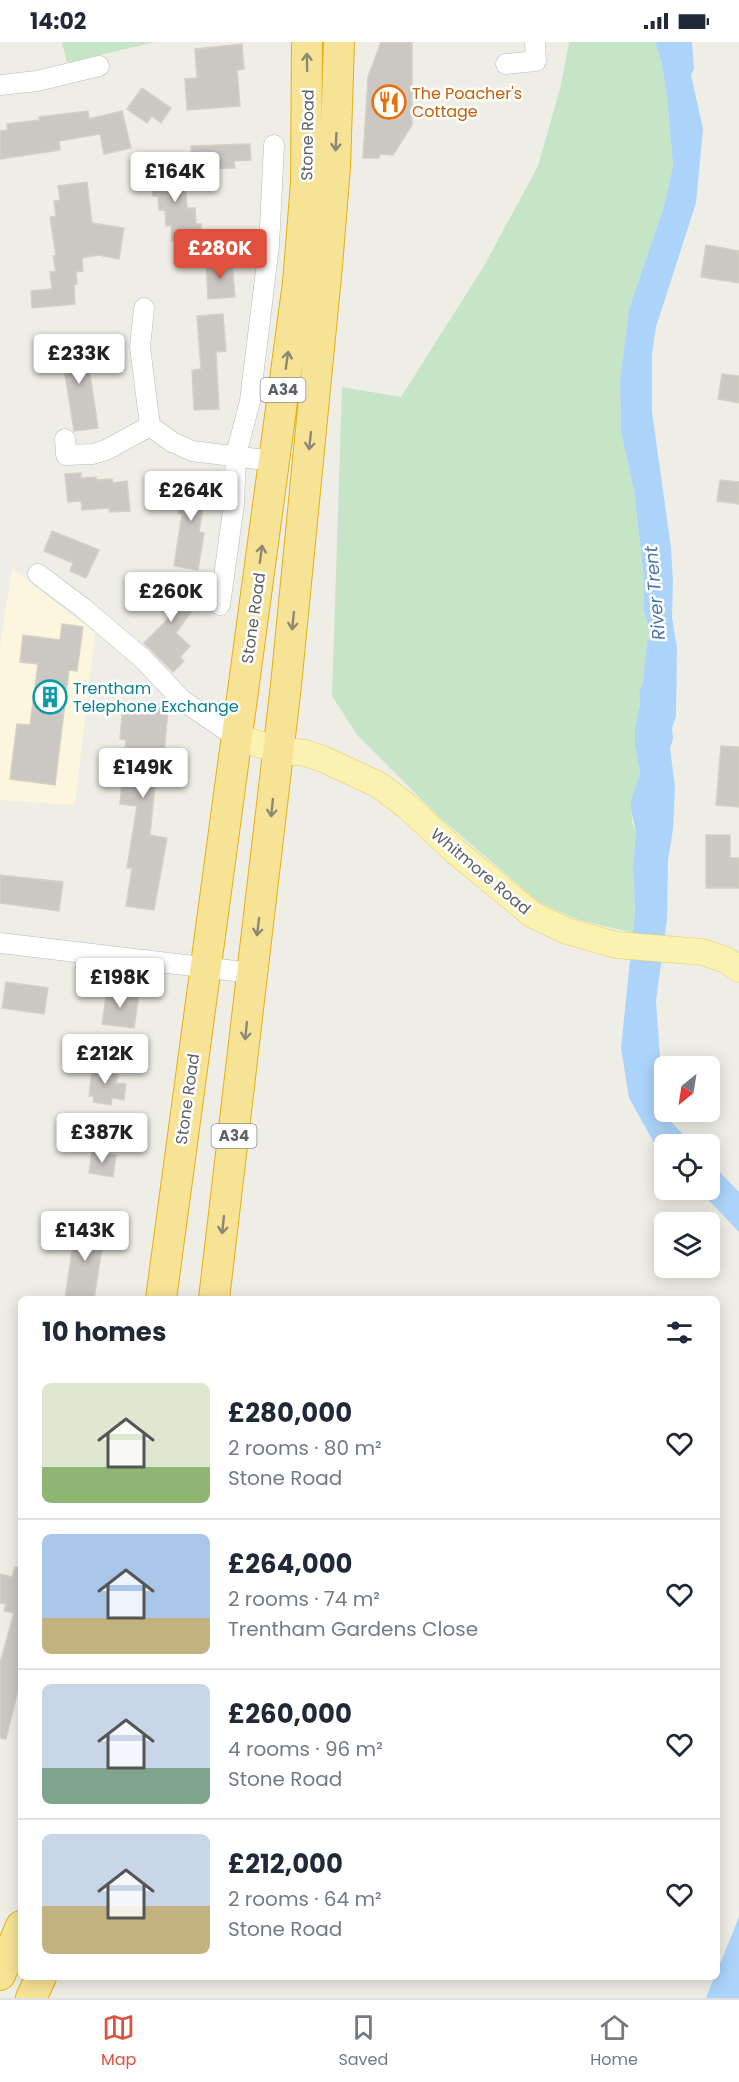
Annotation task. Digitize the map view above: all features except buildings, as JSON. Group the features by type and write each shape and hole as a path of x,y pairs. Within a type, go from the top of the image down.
{"highway":[{"name":"Stone Road","path":"161,1296 298,283 306,183 307,42"},
{"name":"Stone Road","path":"214,1296 285,696 327,266 335,167 339,42"},
{"path":"0,1975 18,1933"},
{"path":"31,1998 40,1980"}],"main road":[{"name":"Whitmore Road","path":"236,736 278,750 305,753 323,759 379,785 408,807 455,851 533,915 567,931 616,945 703,952 735,960"}],"street":[{"path":"506,64 536,62 535,42"},
{"path":"0,85 37,81 99,66"},
{"path":"220,605 234,504 236,455 250,401 269,246 274,145"},
{"path":"144,308 140,347 150,426 171,442 192,451 274,461"},
{"path":"64,439 66,455 93,454 106,450 150,426"},
{"path":"38,574 83,608 141,658 182,700 236,736"},
{"path":"0,943 252,973"}],"shaded area":[{"path":"12,568 95,633 75,805 0,800 0,647"}],"green space":[{"path":"62,42 155,42 67,63"},
{"path":"569,42 655,42 661,60 667,97 673,166 664,206 629,309 620,380 621,432 634,491 644,579 644,612 651,636 647,642 635,728 635,747 640,773 631,800 632,822 636,832 633,865 635,912 633,933 579,920 540,903 439,817 357,735 332,696 342,387 401,397 484,266 538,166 561,85"}],"water":[{"name":"River Trent","path":"655,42 692,42 694,69 691,75 703,129 696,203 656,327 652,354 652,412 671,548 672,617 677,648 676,716 670,748 675,787 673,829 668,860 667,919 656,1001 660,1056 654,1056 654,1122 671,1122 683,1134 654,1134 654,1142 629,1098 621,1048 635,912 633,865 636,832 631,800 640,773 635,747 635,728 647,642 651,636 644,612 644,579 634,491 621,432 620,380 629,309 664,206 673,166 661,60"},
{"path":"720,1172 739,1192 739,1232 709,1200 720,1200"},
{"path":"739,1917 739,1998 706,1998 713,1980 720,1980 720,1964"}],"place":[{"name":"The Poacher's Cottage","path":"389,102"},
{"name":"Trentham Telephone Exchange","path":"50,697"}]}
